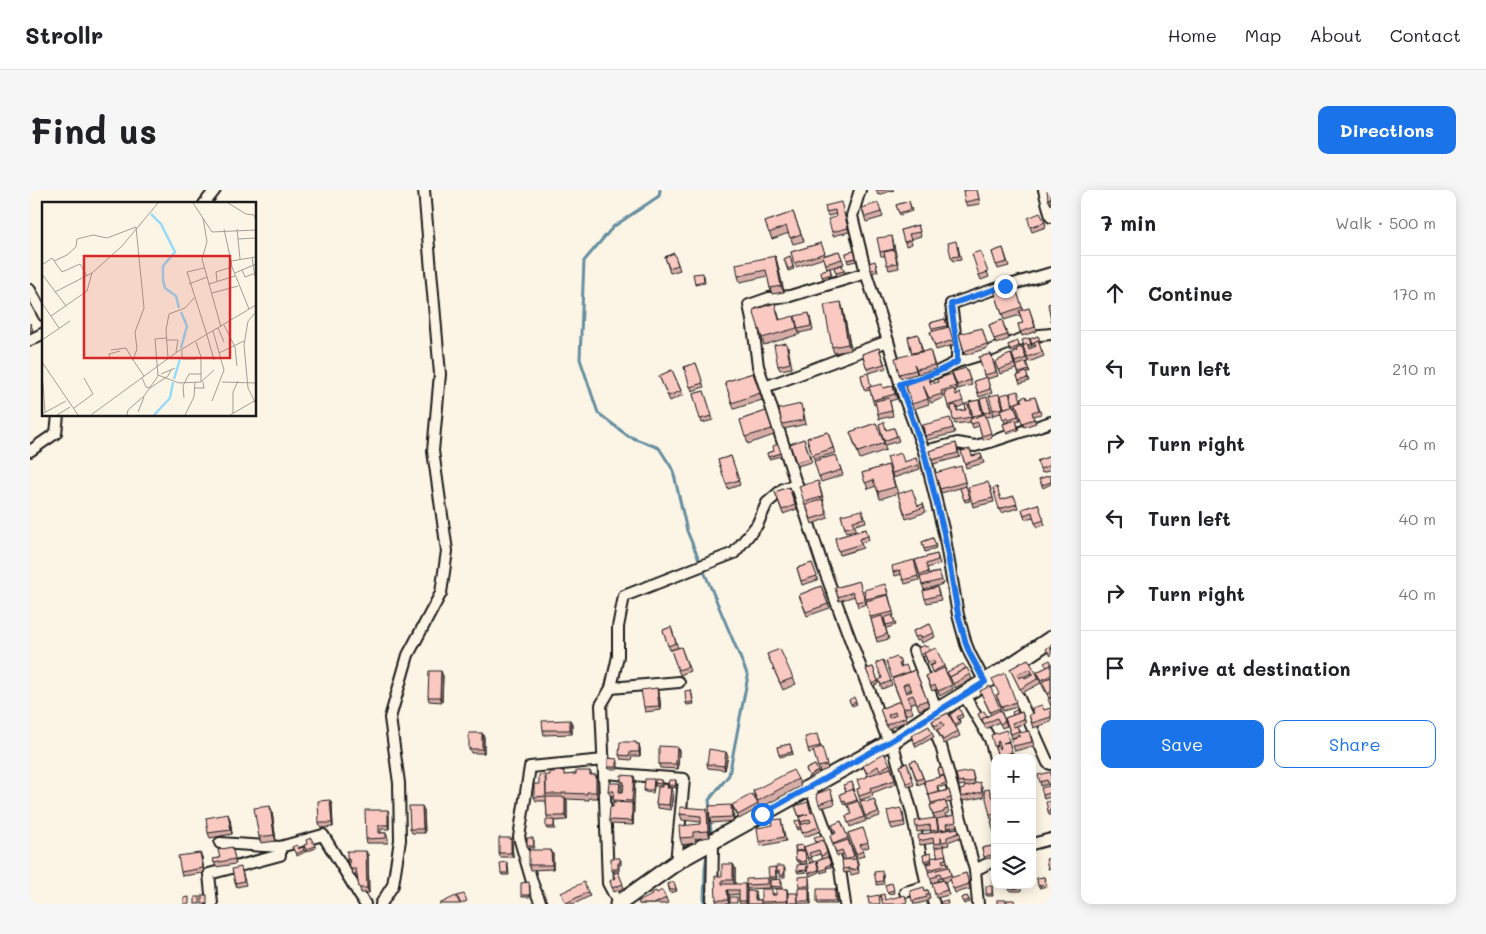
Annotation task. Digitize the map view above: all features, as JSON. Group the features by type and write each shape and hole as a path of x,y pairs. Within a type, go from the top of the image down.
{"street":[{"path":"206,202 215,190"},
{"path":"381,904 393,885 400,840 399,783 390,718 408,654 441,593 447,551 432,452 440,374 424,190"},
{"path":"860,190 852,216 866,273 900,384 924,452 944,533 958,614 970,654 985,682"},
{"path":"1044,190 1051,217"},
{"path":"866,273 790,296 769,298 749,305 754,327 758,366 822,564 890,742 912,813 927,886 934,904"},
{"path":"957,362 951,304 1051,273"},
{"path":"30,290 42,312"},
{"path":"30,340 42,334"},
{"path":"900,384 935,373 957,362 1030,336 1051,334"},
{"path":"765,387 888,341"},
{"path":"30,451 56,433 58,416"},
{"path":"924,452 956,443 975,446 1051,422"},
{"path":"797,484 783,490 768,503 757,525 734,553 624,596 618,627 618,656 611,688 601,705 608,883 619,904 676,863 890,742 1006,670 1051,639"},
{"path":"914,651 975,870 978,904"},
{"path":"1006,670 1048,764 1051,764"},
{"path":"611,688 679,682"},
{"path":"964,695 990,739 994,754"},
{"path":"541,904 533,885 519,838 530,767 604,760"},
{"path":"604,773 684,779 676,863"},
{"path":"810,787 840,869 845,904"},
{"path":"220,843 280,847 324,835 365,904"},
{"path":"1036,843 1051,839"},
{"path":"712,904 713,841"},
{"path":"212,904 209,874 280,855 280,847"},
{"path":"975,870 991,862"},
{"path":"905,892 927,886"}],"building":[{"path":"977,190 979,199 965,202 963,191"},
{"path":"1047,190 1051,190 1051,198 1048,199"},
{"path":"909,201 911,209 899,213 896,205"},
{"path":"841,202 848,228 832,232 828,219 836,217 835,210 826,212 825,206"},
{"path":"878,203 881,212 865,217 862,208"},
{"path":"793,212 801,234 790,238 786,226 769,233 765,222"},
{"path":"1040,213 1045,222 1030,227 1028,218"},
{"path":"918,225 920,232 909,234 911,240 904,242 901,230"},
{"path":"892,236 894,249 880,252 877,238"},
{"path":"956,241 959,256 951,257 948,243"},
{"path":"821,243 825,253 794,263 791,252"},
{"path":"1003,248 1007,262 996,265 992,252"},
{"path":"894,250 897,263 887,265 884,252"},
{"path":"839,251 842,259 826,264 823,256"},
{"path":"854,251 856,258 847,260 846,253"},
{"path":"980,251 988,272 979,275 972,254"},
{"path":"674,253 678,265 669,268 665,257"},
{"path":"775,256 781,286 770,288 766,270 738,276 736,264"},
{"path":"790,256 793,267 788,269 784,259"},
{"path":"875,261 877,269 871,270 869,263"},
{"path":"842,265 844,271 836,273 834,267"},
{"path":"830,268 831,274 822,277 821,271"},
{"path":"703,273 704,281 695,283 693,274"},
{"path":"1014,283 1022,307 1002,314 994,290"},
{"path":"841,302 848,344 832,347 824,305"},
{"path":"775,303 779,320 794,316 797,328 762,338 753,310"},
{"path":"1051,303 1051,321 1048,304"},
{"path":"1029,308 1035,327 1020,332 1018,324 1023,323 1019,311"},
{"path":"809,313 811,326 798,329 795,316"},
{"path":"945,319 947,326 932,329 930,323"},
{"path":"1002,320 1007,335 994,339 989,325"},
{"path":"949,327 953,340 935,346 930,332"},
{"path":"982,328 987,344 964,351 959,334"},
{"path":"918,334 922,351 912,353 908,337"},
{"path":"1038,336 1040,341 1038,340 1032,344 1030,339"},
{"path":"1029,338 1031,344 1024,346 1022,340"},
{"path":"1038,340 1042,352 1027,357 1023,346 1027,344 1029,349 1036,346 1034,342"},
{"path":"1018,341 1019,346 1010,350 1008,345"},
{"path":"786,343 790,363 778,366 774,345"},
{"path":"1022,347 1026,358 1015,362 1012,354 1017,352 1016,349"},
{"path":"879,348 884,364 867,369 862,354"},
{"path":"930,350 934,365 917,369 914,364 916,370 899,374 895,358"},
{"path":"991,354 996,372 984,375 979,357"},
{"path":"1011,354 1014,364 998,370 995,362"},
{"path":"1026,362 1029,370 1019,373 1016,366"},
{"path":"696,363 703,383 690,387 684,367"},
{"path":"966,368 970,380 957,385 952,372"},
{"path":"672,370 681,391 668,396 659,376"},
{"path":"1026,372 1028,378 1019,381 1017,376"},
{"path":"753,373 760,393 732,403 725,382"},
{"path":"868,373 871,387 864,389 861,375"},
{"path":"952,374 956,386 941,391 942,394 929,398 923,385 928,399 912,404 905,383 928,376 931,384 938,382 937,379"},
{"path":"987,377 990,389 978,393 974,381"},
{"path":"882,384 883,388 893,386 895,394 873,400 869,387"},
{"path":"954,389 956,395 960,393 963,401 948,406 944,392"},
{"path":"704,391 712,416 700,419 693,394"},
{"path":"1018,391 1021,401 1013,404 1010,393"},
{"path":"1009,393 1013,406 1004,408 1001,395"},
{"path":"999,394 1003,408 993,410 989,396"},
{"path":"1026,396 1027,399 1035,397 1039,410 1032,412 1034,419 1022,423 1016,403 1022,401 1021,398"},
{"path":"987,397 991,411 984,413 980,399"},
{"path":"889,398 892,411 878,414 875,401"},
{"path":"979,400 982,414 973,416 969,402"},
{"path":"801,404 804,420 782,424 779,409"},
{"path":"965,404 968,404 971,417 953,420 951,406 956,405 957,411 966,410"},
{"path":"1014,405 1018,416 1003,419 1000,410"},
{"path":"766,411 772,429 745,437 740,420"},
{"path":"985,414 991,433 982,436 978,422 971,424 970,419"},
{"path":"950,418 953,428 925,436 923,425"},
{"path":"1016,420 1018,428 1006,432 1003,424"},
{"path":"884,422 886,430 894,428 897,436 884,441 879,424"},
{"path":"876,423 884,443 858,452 850,432"},
{"path":"828,432 833,448 812,455 807,438"},
{"path":"804,439 810,458 796,462 790,444"},
{"path":"956,443 958,453 932,460 929,451"},
{"path":"778,444 781,453 768,457 767,453 774,451 773,446"},
{"path":"970,449 972,456 981,454 982,458 965,464 961,451"},
{"path":"901,453 904,462 916,458 918,465 892,473 887,457"},
{"path":"836,455 841,470 819,477 814,461"},
{"path":"731,456 739,480 726,484 718,460"},
{"path":"1051,456 1051,465 1040,469 1037,461"},
{"path":"888,465 895,487 878,492 873,480 865,483 862,473"},
{"path":"961,466 965,482 940,489 935,473"},
{"path":"1051,475 1051,482 1042,485 1039,479"},
{"path":"818,481 822,497 804,502 799,486"},
{"path":"988,482 993,498 972,503 968,487"},
{"path":"966,486 970,498 964,500 960,488"},
{"path":"789,487 795,505 782,510 775,492"},
{"path":"997,487 1001,500 1014,496 1017,504 999,509 993,488"},
{"path":"912,489 918,506 923,504 924,507 905,514 898,494"},
{"path":"822,499 827,514 811,519 806,505"},
{"path":"1038,504 1044,520 1035,523 1032,512 1024,515 1022,509"},
{"path":"862,510 864,518 853,521 854,526 845,528 841,515"},
{"path":"866,529 868,536 859,539 861,544 838,551 835,538"},
{"path":"933,538 936,546 924,549 922,542"},
{"path":"937,554 938,560 926,564 928,572 920,575 915,560"},
{"path":"914,560 918,576 903,580 900,570 893,572 892,566"},
{"path":"812,563 817,576 801,581 797,568"},
{"path":"939,572 942,580 922,585 920,577"},
{"path":"859,581 865,600 856,602 853,592 838,597 835,588"},
{"path":"885,584 888,594 866,599 864,590"},
{"path":"821,586 828,604 806,612 799,595"},
{"path":"937,587 939,595 925,599 923,591"},
{"path":"888,595 893,612 870,617 866,601"},
{"path":"892,615 895,623 886,625 884,618"},
{"path":"882,616 887,634 876,638 871,619"},
{"path":"930,624 934,633 920,638 919,636 915,637 913,631"},
{"path":"671,627 676,643 668,646 663,630"},
{"path":"924,645 925,647 928,646 930,651 920,655 918,648"},
{"path":"1051,645 1051,656 1046,649"},
{"path":"681,647 688,667 678,670 671,650"},
{"path":"936,648 944,666 932,672 930,666 935,664 933,660 928,662 924,653"},
{"path":"780,649 793,678 780,683 767,654"},
{"path":"897,657 901,664 899,664 900,667 906,665 909,672 892,678 886,661"},
{"path":"1028,659 1039,678 1020,689 1010,669","holes":["1030,669 1033,674 1025,678 1024,676 1019,678 1017,674"]},
{"path":"883,660 891,681 881,685 879,680 882,678 876,663"},
{"path":"1050,660 1051,665 1047,667 1044,663"},
{"path":"963,664 966,668 950,677 947,672"},
{"path":"1051,665 1051,675 1042,680 1037,672"},
{"path":"873,667 878,681 872,684 866,669"},
{"path":"944,668 952,685 938,691 935,685 931,687 926,676"},
{"path":"967,668 970,674 953,684 950,677"},
{"path":"915,670 927,700 917,704 913,695 908,697 911,706 904,709 892,679","holes":["908,683 912,691 906,693 903,685"]},
{"path":"429,671 441,671 440,697 428,697"},
{"path":"1005,673 1016,702 1002,707 996,695 999,694 992,679"},
{"path":"1051,677 1051,692 1048,694 1042,682"},
{"path":"990,686 1000,708 990,712 980,691"},
{"path":"657,688 659,706 644,707 641,690"},
{"path":"691,690 693,702 686,703 685,691"},
{"path":"854,697 856,702 851,704 849,700"},
{"path":"900,701 906,717 886,725 880,709","holes":["895,712 896,715 889,718 888,715"]},
{"path":"1042,705 1044,710 1051,708 1051,717 1032,723 1029,715 1034,713 1032,708"},
{"path":"959,708 962,714 957,717 960,722 955,724 950,715"},
{"path":"1000,710 1005,721 1000,724 997,718 984,724 982,719"},
{"path":"1017,710 1018,713 1013,715 1012,712"},
{"path":"984,711 987,716 981,720 978,714"},
{"path":"1022,712 1024,719 1012,723 1014,727 1017,726 1019,731 1011,734 1005,718"},
{"path":"948,713 958,731 943,740 937,730 944,726 942,722 935,726 932,721"},
{"path":"570,720 570,730 543,730 542,721"},
{"path":"929,726 932,733 915,743 911,736"},
{"path":"1006,730 1009,741 1003,743 1009,742 1012,752 997,754 995,747 1001,748 999,741 997,742 998,745 994,746 991,735"},
{"path":"1029,731 1032,742 1013,746 1011,739 1020,736 1019,733"},
{"path":"469,733 482,733 482,749 469,749"},
{"path":"817,734 820,746 808,749 805,737"},
{"path":"620,742 636,742 636,744 639,744 639,752 630,752 630,756 619,755"},
{"path":"790,744 792,752 779,755 777,747"},
{"path":"659,746 677,747 676,764 659,764"},
{"path":"822,747 827,765 818,767 813,750"},
{"path":"709,749 726,752 724,766 707,764"},
{"path":"884,753 890,764 880,770 878,766 867,773 863,766"},
{"path":"608,758 617,759 617,767 608,767"},
{"path":"916,760 923,778 917,780 910,762"},
{"path":"907,763 913,781 906,783 900,766"},
{"path":"815,765 818,771 809,776 806,769"},
{"path":"891,768 895,780 870,788 871,792 859,796 857,789 860,788 857,780"},
{"path":"942,768 944,775 940,776 938,769"},
{"path":"793,770 798,779 758,801 753,791"},
{"path":"564,771 564,775 576,774 576,771 590,771 590,775 596,775 596,792 587,792 587,794 546,794 546,775 550,775 550,772"},
{"path":"972,771 974,781 958,782 956,774"},
{"path":"1051,772 1051,797 1050,793 1043,795 1041,788 1049,786 1047,780 1040,782 1038,775"},
{"path":"539,775 545,775 546,796 534,797 534,784 539,784"},
{"path":"621,775 634,776 632,801 613,800 614,791 608,791 609,783 620,783 619,792 623,792 624,782 621,781"},
{"path":"944,776 946,783 937,786 938,791 928,794 924,781"},
{"path":"645,779 654,779 653,790 644,790"},
{"path":"655,779 661,780 661,784 655,783"},
{"path":"669,780 676,780 675,786 668,785"},
{"path":"852,782 854,790 846,792 843,785"},
{"path":"980,782 982,792 961,797 960,790"},
{"path":"662,784 668,785 667,788 671,788 669,805 656,804 658,787 662,787"},
{"path":"830,789 833,799 819,804 816,794"},
{"path":"853,789 857,800 846,804 845,800 842,801 840,794"},
{"path":"989,789 991,795 991,815 990,815 984,790"},
{"path":"949,790 951,798 931,803 929,795"},
{"path":"752,794 758,804 738,815 732,805"},
{"path":"546,797 565,797 565,816 547,816"},
{"path":"874,799 878,812 865,816 860,801 865,800 866,802"},
{"path":"330,800 332,823 319,823 318,801"},
{"path":"858,801 864,817 848,823 846,816 852,814 848,805"},
{"path":"945,801 948,809 933,815 930,805"},
{"path":"1051,801 1051,810 1048,811 1046,802"},
{"path":"613,802 632,803 632,821 609,820 610,807 613,807"},
{"path":"808,802 811,813 814,812 819,827 802,833 800,825 811,822 810,819 801,822 799,817 808,814 799,816 795,806"},
{"path":"731,805 732,817 710,818 709,806"},
{"path":"270,806 274,835 259,837 254,808"},
{"path":"409,806 422,806 423,829 410,829"},
{"path":"680,807 707,809 708,831 693,832 693,837 680,838 679,826 701,824 701,816 680,814"},
{"path":"901,808 904,822 890,824 887,811"},
{"path":"365,810 388,810 388,825 379,825 379,833 386,833 386,838 366,839"},
{"path":"228,814 231,830 208,833 206,818"},
{"path":"955,815 956,822 946,824 947,829 939,830 937,819"},
{"path":"936,818 938,830 931,831 930,825 916,827 915,821"},
{"path":"781,819 784,837 759,842 757,828 773,825 772,820"},
{"path":"546,820 554,820 554,827 546,827"},
{"path":"799,820 801,825 797,828 795,821"},
{"path":"841,821 848,838 833,844 830,836 836,833 832,825"},
{"path":"863,828 868,842 860,845 863,851 856,854 848,833"},
{"path":"958,828 959,833 947,837 947,841 942,842 941,837 941,843 934,844 933,838 919,841 918,835"},
{"path":"822,835 825,841 816,843 814,837"},
{"path":"311,838 315,846 306,850 304,845 307,844 306,840"},
{"path":"499,838 511,838 511,853 499,853"},
{"path":"527,838 533,838 534,846 527,846"},
{"path":"823,840 827,853 821,856 819,850 809,853 811,858 808,858 804,847"},
{"path":"848,840 854,856 846,860 842,850 836,852 833,845"},
{"path":"297,845 299,849 302,847 304,850 296,854 292,847"},
{"path":"803,845 804,850 796,851 795,846"},
{"path":"943,846 946,855 938,857 935,848"},
{"path":"991,846 991,855 984,857 982,848"},
{"path":"232,847 235,859 214,863 213,859 220,858 218,850"},
{"path":"529,850 551,850 552,865 529,865"},
{"path":"347,851 366,851 367,888 359,888 356,869 350,868"},
{"path":"805,851 806,861 800,862 796,860 795,852"},
{"path":"200,853 203,868 181,872 178,856"},
{"path":"931,853 932,859 924,861 923,855"},
{"path":"945,855 946,859 942,860 943,863 947,862 948,865 928,870 926,864 932,863 931,858"},
{"path":"828,857 831,864 820,871 817,861"},
{"path":"611,858 620,858 618,869 611,869"},
{"path":"1051,858 1051,868 1048,869 1046,859"},
{"path":"856,859 858,869 843,869 842,860"},
{"path":"816,861 819,870 809,873 808,864"},
{"path":"507,862 508,873 501,873 500,863"},
{"path":"722,864 733,864 733,880 722,880 722,884 745,884 745,901 739,901 739,890 727,890 728,900 716,900 715,876 722,876"},
{"path":"806,864 807,870 797,871 797,865"},
{"path":"776,866 784,866 784,875 779,875 779,871 776,871"},
{"path":"241,867 244,881 235,883 232,869"},
{"path":"775,867 776,877 769,877 768,868"},
{"path":"949,867 951,875 942,878 940,873 930,878 928,872"},
{"path":"882,871 883,881 876,882 874,872"},
{"path":"618,872 623,884 612,888 610,881 615,878 613,874"},
{"path":"966,873 969,884 953,889 950,878"},
{"path":"809,876 809,886 799,886 798,877"},
{"path":"1044,877 1046,884 1038,886 1037,878"},
{"path":"768,878 768,884 746,885 746,879"},
{"path":"781,879 781,887 770,886 770,880"},
{"path":"944,880 947,890 935,894 932,883"},
{"path":"529,882 530,895 521,895 521,883"},
{"path":"584,882 588,892 566,903 561,893"},
{"path":"674,882 676,889 670,890 668,884"},
{"path":"892,883 894,890 887,892 885,885"},
{"path":"986,886 991,886 992,894 986,894"},
{"path":"924,887 925,891 928,890 929,894 926,894 927,897 912,901 910,891"},
{"path":"798,888 809,888 809,901 798,901"},
{"path":"761,889 772,889 772,895 776,895 776,889 787,889 787,901 761,902"},
{"path":"817,889 835,889 835,901 817,901"},
{"path":"662,890 666,898 654,904 639,904 638,902 652,895 651,893 656,891 657,893"},
{"path":"747,891 755,891 755,900 761,900 761,904 747,904"},
{"path":"788,893 797,893 798,903 788,903"},
{"path":"464,894 467,901 461,904 457,896"},
{"path":"884,894 885,900 905,895 907,902 883,904 880,895"},
{"path":"202,895 207,895 207,904 202,904"},
{"path":"879,895 880,904 869,904 868,897"},
{"path":"456,896 460,904 439,904"},
{"path":"967,896 969,900 963,902 961,898"},
{"path":"189,897 189,904 184,904 184,898"},
{"path":"195,897 200,897 200,904 195,904"},
{"path":"730,897 737,897 737,903 730,903"},
{"path":"947,900 948,904 941,904 940,902"},
{"path":"997,900 1006,900 1006,904 997,904"},
{"path":"1007,900 1014,900 1015,904 1007,904"}],"waterway":[{"path":"660,190 659,196 613,227 584,261 580,359 598,413 628,436 659,448 673,470 687,531 748,676 729,775 709,800 710,809"},
{"path":"710,815 711,835"},
{"path":"704,904 707,854"}],"route":[{"path":"762,814 889,742 985,682 966,644 958,614 944,533 924,452 900,384 935,373 957,362 951,304 1005,286"}]}
